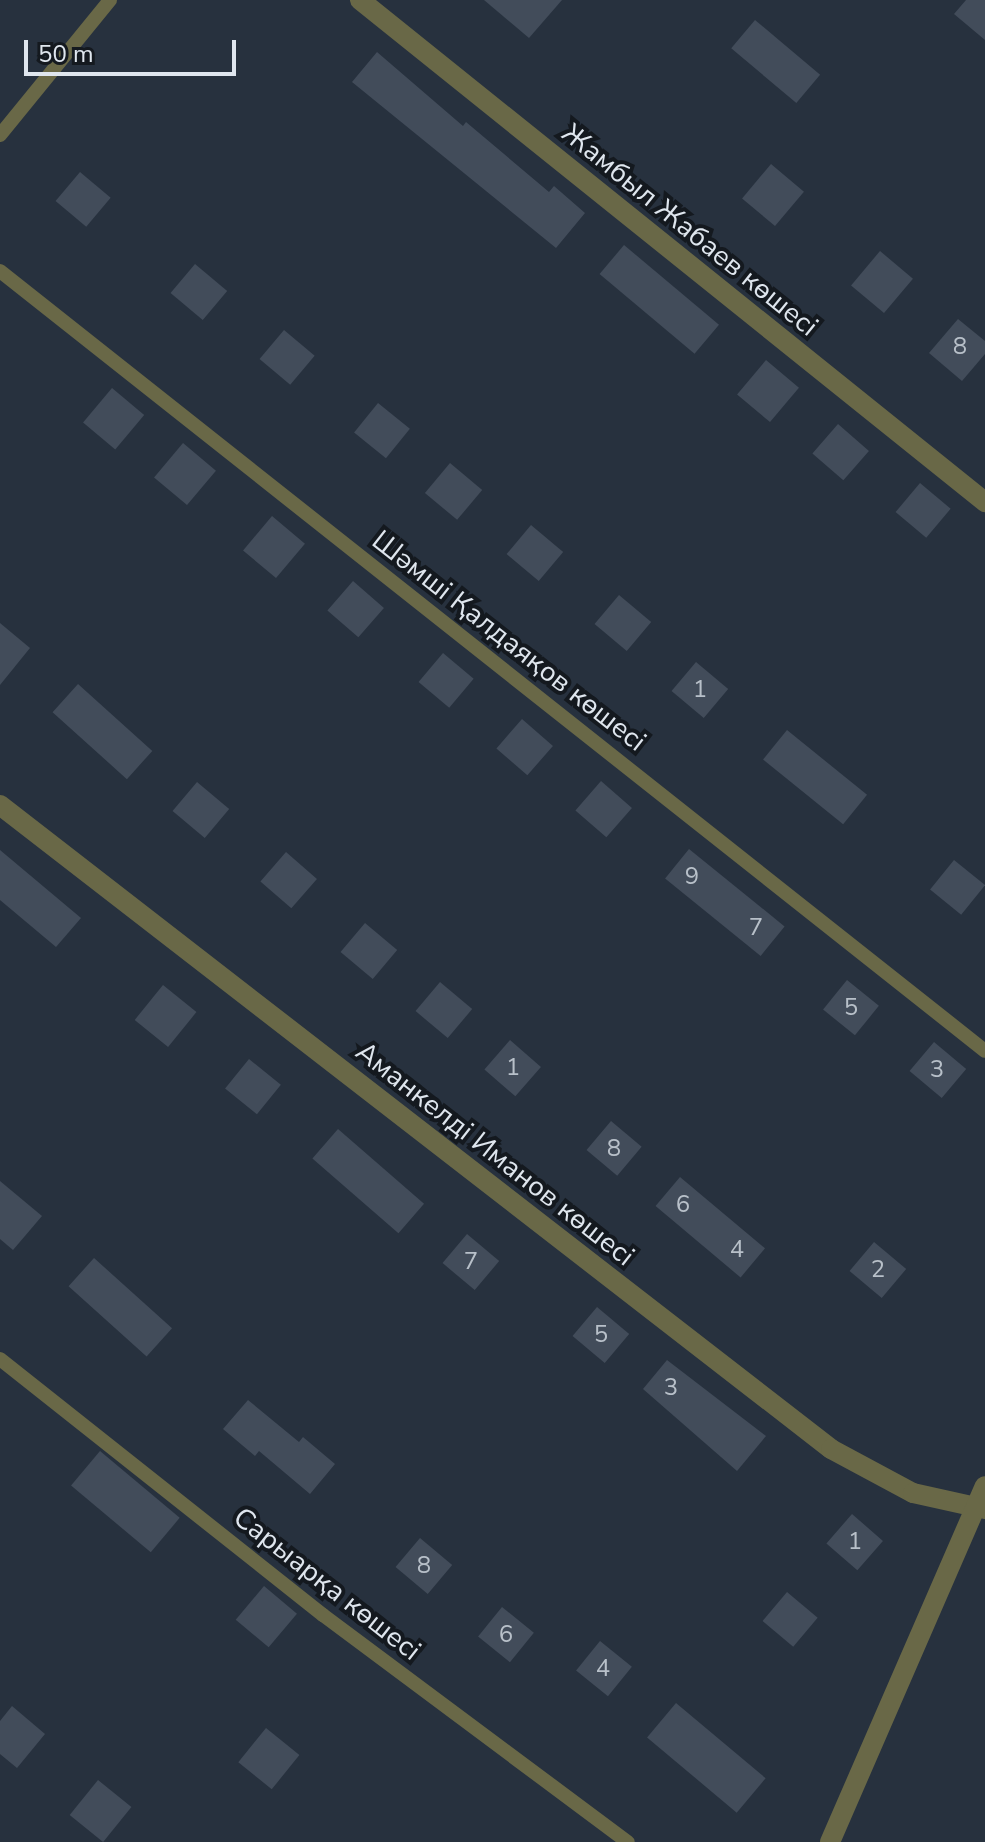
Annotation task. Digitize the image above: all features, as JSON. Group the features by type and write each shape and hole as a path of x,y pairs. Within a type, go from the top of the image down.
{"street":[{"name":"Жамбыл Жабаев көшесі","path":"360,0 985,502"},
{"name":"Аманкелді Иманов көшесі","path":"0,805 831,1449 913,1493 981,1508"},
{"path":"830,1842 981,1508 985,1486"}],"lane":[{"path":"0,135 110,0"},
{"name":"Шәмші Қалдаяқов көшесі","path":"0,271 985,1051"},
{"name":"Сарыарқа көшесі","path":"0,1359 323,1615 628,1842"}],"building":[{"path":"484,0 562,0 529,38"},
{"path":"966,0 985,0 985,40 954,14"},
{"path":"755,20 820,75 796,103 731,48"},
{"path":"377,52 463,126 466,122 549,192 554,186 585,213 556,248 352,82"},
{"path":"771,164 804,192 775,226 742,198"},
{"path":"80,172 111,198 86,227 56,201"},
{"path":"624,245 719,325 695,354 600,274"},
{"path":"880,251 913,279 884,313 851,285"},
{"path":"195,264 227,291 203,320 171,293"},
{"path":"958,319 985,341 985,354 962,381 929,353"},
{"path":"284,330 315,356 290,385 260,359"},
{"path":"766,360 799,388 770,422 737,394"},
{"path":"112,388 144,415 115,449 83,422"},
{"path":"378,403 410,429 386,458 354,433"},
{"path":"838,424 869,451 843,480 812,453"},
{"path":"183,443 216,471 187,505 154,477"},
{"path":"450,463 482,490 457,520 425,493"},
{"path":"920,483 951,509 926,538 896,512"},
{"path":"272,516 305,544 276,578 243,550"},
{"path":"531,525 563,552 539,581 507,554"},
{"path":"353,581 384,608 358,637 327,610"},
{"path":"619,595 651,622 627,651 595,624"},
{"path":"0,623 30,648 0,685"},
{"path":"443,653 474,679 449,708 419,682"},
{"path":"696,662 728,689 704,718 672,691"},
{"path":"78,684 152,751 127,779 53,712"},
{"path":"522,719 553,746 527,775 496,748"},
{"path":"787,730 867,795 843,824 763,760"},
{"path":"601,781 632,808 606,837 575,810"},
{"path":"197,782 229,809 205,838 173,811"},
{"path":"689,849 785,926 761,956 665,879"},
{"path":"0,850 81,918 56,947 0,900"},
{"path":"286,852 317,879 291,908 260,881"},
{"path":"954,860 985,885 961,915 930,890"},
{"path":"365,923 397,950 373,979 341,952"},
{"path":"847,980 879,1006 855,1035 823,1010"},
{"path":"440,982 472,1009 448,1038 416,1011"},
{"path":"163,985 196,1012 168,1047 135,1020"},
{"path":"510,1040 541,1067 515,1096 484,1069"},
{"path":"934,1042 966,1069 942,1098 910,1071"},
{"path":"249,1059 281,1085 257,1114 225,1089"},
{"path":"611,1121 642,1147 617,1176 587,1150"},
{"path":"338,1129 424,1204 398,1233 312,1158"},
{"path":"680,1177 765,1248 741,1277 656,1206"},
{"path":"0,1181 42,1216 13,1250 0,1239"},
{"path":"467,1234 499,1261 475,1290 443,1263"},
{"path":"874,1242 906,1269 882,1298 850,1271"},
{"path":"94,1258 172,1328 147,1356 69,1286"},
{"path":"597,1307 629,1334 605,1363 573,1336"},
{"path":"667,1360 766,1436 737,1471 643,1389"},
{"path":"248,1400 299,1442 303,1437 335,1464 310,1494 259,1451 255,1456 223,1429"},
{"path":"100,1451 180,1518 151,1552 71,1485"},
{"path":"852,1514 883,1541 857,1570 826,1543"},
{"path":"420,1538 452,1565 428,1594 396,1567"},
{"path":"264,1586 297,1614 269,1647 236,1620"},
{"path":"787,1592 818,1618 793,1647 763,1621"},
{"path":"502,1607 534,1633 510,1662 478,1637"},
{"path":"600,1641 632,1667 608,1696 576,1671"},
{"path":"676,1703 766,1778 737,1813 647,1737"},
{"path":"12,1706 45,1734 17,1768 0,1754 0,1721"},
{"path":"266,1728 299,1755 272,1789 238,1762"},
{"path":"98,1780 131,1807 103,1842 70,1815"}]}
